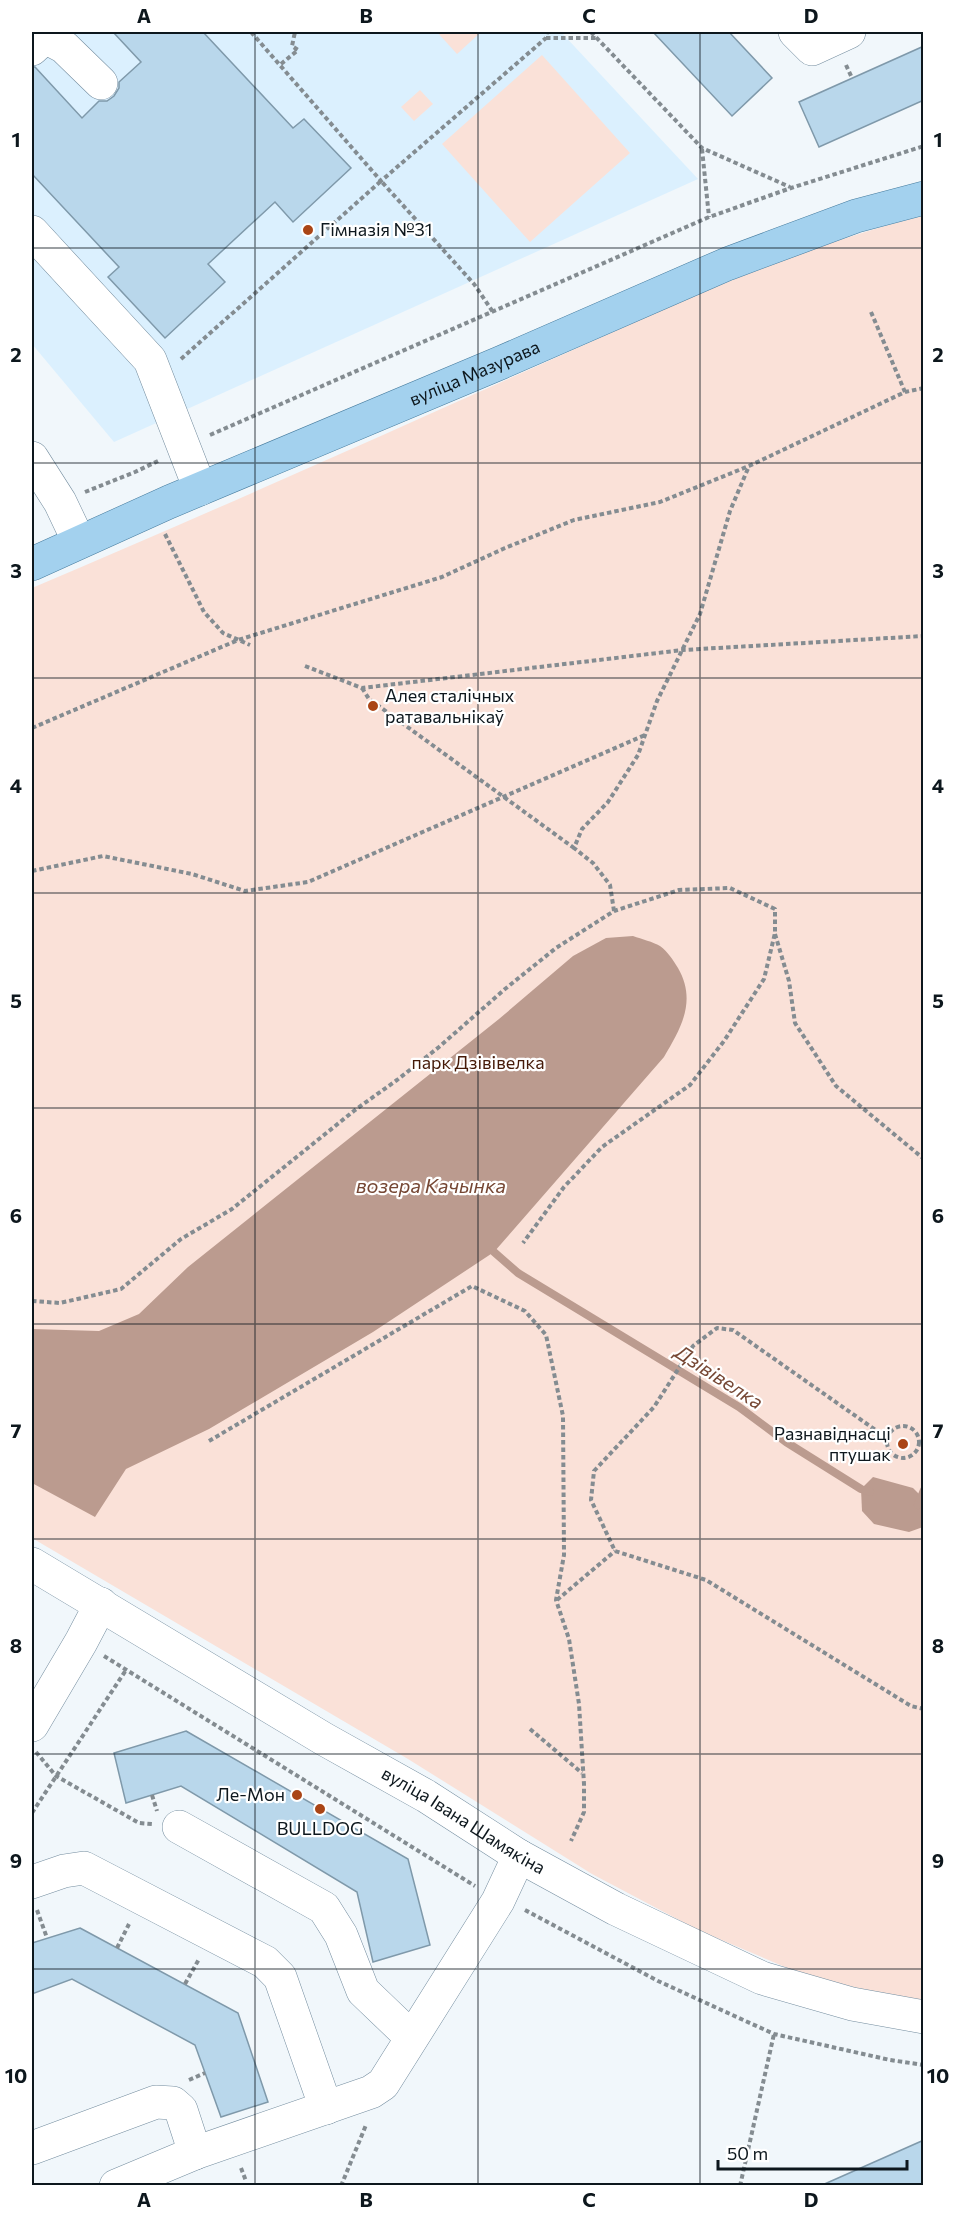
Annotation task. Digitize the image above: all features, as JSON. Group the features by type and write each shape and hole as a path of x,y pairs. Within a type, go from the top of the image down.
{"main road":[{"name":"вуліца Мазурава","path":"32,564 200,489 728,264 856,216 924,198"}],"street":[{"path":"795,32 812,49 849,32"},
{"path":"32,49 45,37 64,47 101,83"},
{"path":"32,232 150,360 200,489"},
{"path":"32,458 60,502 79,542"},
{"name":"вуліца Івана Шамякіна","path":"32,1564 324,1739 426,1796 519,1856 616,1909 762,1978 852,2004 924,2017"},
{"path":"32,1725 42,1682 81,1642 101,1604"},
{"path":"179,1827 324,1908 341,1935 363,1991 411,2037"},
{"path":"116,2186 195,2153 371,2092 383,2084 498,1900 519,1856"},
{"path":"33,1894 64,1871 84,1868 265,1962 280,1977 326,2108"},
{"path":"32,2148 156,2102 173,2103 181,2110 195,2153"}],"path":[{"path":"250,32 474,284 493,312"},
{"path":"280,64 298,50 292,46 295,32"},
{"path":"173,365 546,38 547,32"},
{"path":"591,32 702,148 791,188"},
{"path":"546,38 597,38"},
{"path":"60,502 135,472 183,447 709,217 791,188 924,146"},
{"path":"702,148 709,217"},
{"path":"872,312 905,392"},
{"path":"32,728 238,640 442,577 573,520 660,501 749,466 905,392 924,388"},
{"path":"574,848 582,829 608,802 638,755 657,701 700,614 730,511 749,466"},
{"path":"152,510 204,612 223,633 250,645"},
{"path":"305,666 362,688 683,650 924,636"},
{"path":"362,688 369,699 593,863 610,885 614,911"},
{"path":"32,871 103,856 192,874 245,891 308,882 645,735"},
{"path":"32,1301 60,1303 121,1288 181,1239 232,1209 355,1110 439,1047 556,948 614,911 679,890 730,888 775,909 775,933 764,979 724,1041 690,1085 602,1147 564,1187 523,1244"},
{"path":"775,933 789,981 795,1023 836,1086 924,1160"},
{"path":"209,1441 472,1286 525,1311 546,1335 563,1416 564,1555 556,1600 569,1639 579,1704 584,1812 571,1841"},
{"path":"887,1438 733,1330 717,1328 693,1346 654,1407 594,1471 591,1500 615,1551 706,1580 911,1706 924,1709"},
{"path":"908,1427 918,1437 921,1448 911,1456 900,1458 888,1449 887,1438 893,1429 908,1427"},
{"path":"556,1600 615,1551"},
{"path":"32,1813 126,1670"},
{"path":"530,1729 583,1773"},
{"path":"32,1747 56,1776 139,1823 179,1827"},
{"path":"33,1894 46,1938"},
{"path":"740,2186 774,2034"},
{"path":"341,2186 366,2124"}],"shaded area":[{"name":"Гімназія №31","path":"32,32 561,32 698,179 114,442 32,344"}],"green space":[{"path":"437,32 481,32 457,54"},
{"path":"542,55 630,153 530,242 442,144"},
{"path":"420,90 433,104 414,121 401,107"},
{"name":"парк Дзівівелка","path":"923,216 923,2001 813,1979 698,1930 592,1874 408,1759 32,1538 32,588 221,507 726,283 823,246"}],"water":[{"name":"возера Качынка","path":"633,936 660,946 678,968 684,980 686,992 681,1025 664,1057 494,1252 373,1332 209,1429 126,1469 95,1517 32,1483 32,1329 99,1331 139,1314 188,1267 499,1019 573,956 606,938"},
{"path":"873,1477 913,1488 923,1498 923,1527 909,1532 874,1524 862,1511 861,1489"}],"building":[{"path":"113,32 203,32 293,128 304,119 351,168 293,222 275,202 208,264 225,282 165,338 108,277 119,267 32,174 32,67 35,67 82,118 99,101 107,101 114,96 119,88 119,82 141,62"},
{"path":"653,32 729,32 772,78 732,116"},
{"path":"924,46 924,100 819,147 799,102"},
{"path":"186,1731 408,1859 430,1945 373,1962 357,1892 181,1786 126,1803 114,1753"},
{"path":"80,1928 238,2013 268,2102 221,2117 195,2045 72,1979 32,1994 32,1943"},
{"path":"924,2140 924,2186 820,2186"}],"waterway":[{"name":"Дзівівелка","path":"494,1252 518,1273 739,1407 786,1442 861,1489 870,1492"},
{"name":"Дзівівелка","path":"918,1505 924,1490"}],"place":[{"name":"Гімназія №31","path":"308,230"},
{"name":"Алея сталічных ратавальнікаў","path":"373,706"},
{"name":"Разнавіднасці птушак","path":"903,1444"},
{"name":"Ле-Мон","path":"297,1795"},
{"name":"BULLDOG","path":"320,1809"}]}
